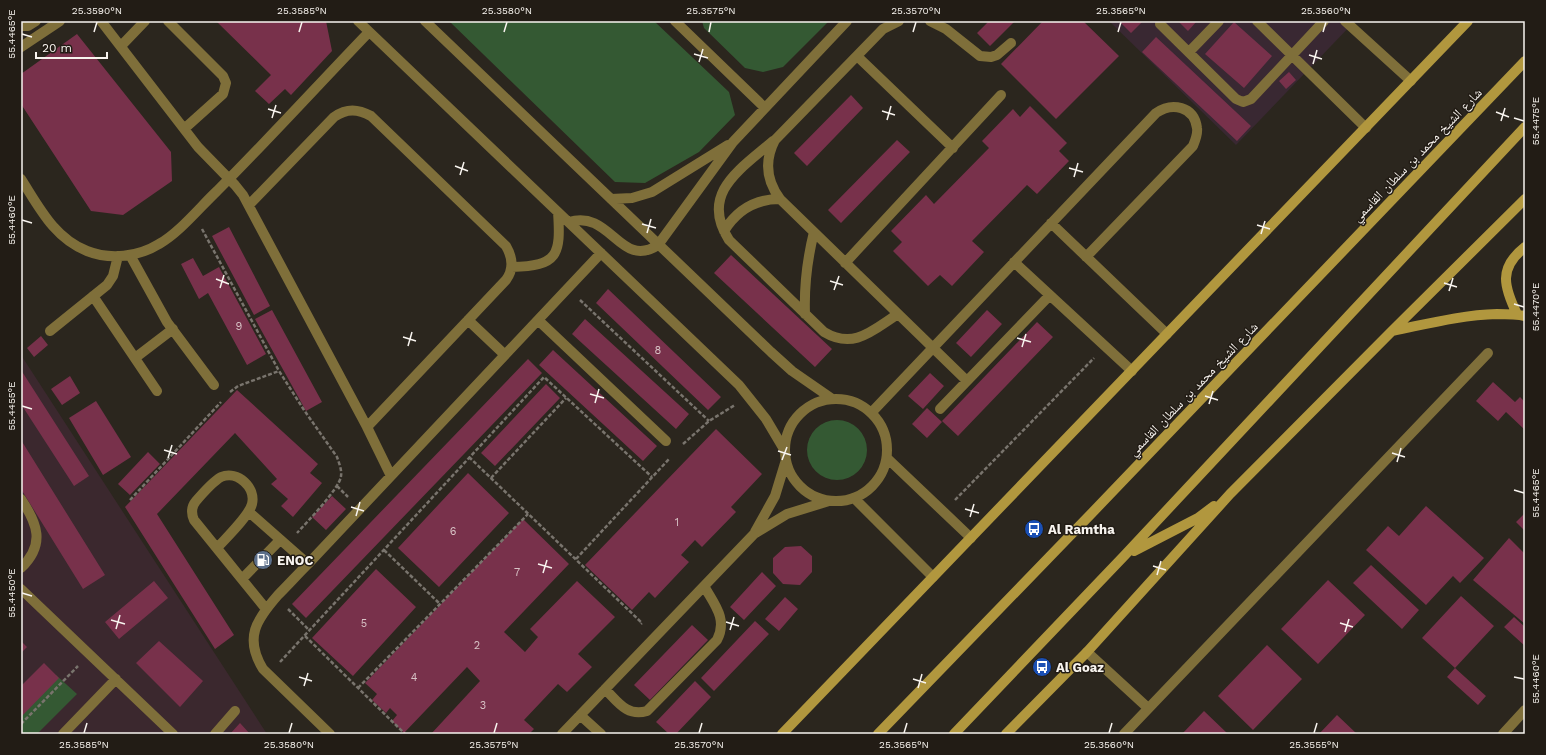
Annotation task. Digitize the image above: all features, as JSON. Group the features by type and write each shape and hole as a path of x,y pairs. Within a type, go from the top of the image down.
{"street":[{"path":"21,26 28,26 36,21"},
{"path":"21,47 60,21"},
{"path":"122,46 145,21"},
{"path":"168,21 223,76 226,83 223,94 184,129"},
{"path":"358,21 569,222 748,396 766,419 786,456 772,502 754,534 562,734"},
{"path":"425,21 781,362 831,398"},
{"path":"675,21 765,108"},
{"path":"686,21 686,32"},
{"path":"569,222 577,220 591,221 597,224 627,248 636,251 649,251 658,245 733,142 847,21"},
{"path":"898,314 865,336 851,340 837,339 824,332 729,240 724,231 718,210 719,200 729,180 775,140 857,56 884,25 900,21"},
{"path":"930,21 946,29 980,56 991,57 997,55 1011,43"},
{"path":"1189,52 1219,21"},
{"path":"1257,21 1366,128"},
{"path":"1160,24 1236,99 1243,102 1251,99 1324,21"},
{"path":"1345,21 1411,81"},
{"path":"782,734 1132,372 1468,21"},
{"path":"105,22 184,129 205,155 240,190 367,427 391,476"},
{"path":"21,179 50,224 73,245 87,251 103,255 130,255 145,251 160,244 172,235 194,214 369,32"},
{"path":"857,56 952,148"},
{"name":"شارع الشيخ محمد بن سلطان القاسمي","path":"878,734 1525,62"},
{"path":"845,263 1001,95"},
{"path":"872,412 1156,113 1163,108 1172,106 1189,112 1195,120 1198,129 1193,146 1086,257"},
{"path":"249,206 334,116 341,112 357,110 371,116 506,246 512,259 512,267 506,280 367,427"},
{"path":"954,734 1124,556 1525,127"},
{"path":"775,140 769,155 768,170 772,186 780,199 967,381"},
{"path":"611,199 632,198 652,192 733,142"},
{"path":"724,231 735,215 743,209 761,201 780,199"},
{"path":"1006,734 1087,652 1230,494 1525,199"},
{"path":"512,267 536,266 543,264 553,255 559,242 558,212"},
{"path":"1051,223 1167,334"},
{"path":"805,314 804,280 806,264 814,232"},
{"path":"1521,315 1510,300 1506,285 1507,270 1514,256 1525,248"},
{"path":"330,734 269,674 258,660 254,649 253,638 255,627 259,618 276,598 601,253"},
{"path":"130,255 158,306 214,385"},
{"path":"50,331 107,285 110,281 118,256"},
{"path":"1014,262 1132,372"},
{"path":"940,409 1050,295"},
{"path":"93,296 157,391"},
{"path":"1392,331 1450,318 1474,315 1521,315"},
{"path":"468,320 505,355"},
{"path":"538,320 666,441"},
{"path":"135,358 173,329"},
{"path":"1124,734 1488,353"},
{"path":"831,398 842,398 853,401 872,412 880,422 888,446 887,458 883,471 876,483 865,492 854,498 841,501 817,497 806,491 790,472 786,456 786,439 798,416 808,407 819,401 831,398"},
{"path":"887,458 970,538"},
{"path":"217,548 249,512 252,504 250,488 244,481 237,477 229,476 220,478 193,505 192,516 217,548 266,609"},
{"path":"1124,556 1160,536 1198,518 1230,494"},
{"path":"854,498 933,577"},
{"path":"21,499 33,517 37,532 36,542 29,560 21,568"},
{"path":"754,534 787,514 829,500"},
{"path":"249,512 308,564"},
{"path":"242,579 283,543"},
{"path":"605,689 630,712 636,713 647,711 717,640 721,629 721,617 704,586"},
{"path":"21,588 173,734"},
{"path":"1087,652 1148,708"},
{"path":"63,734 116,679"},
{"path":"1503,734 1525,710"},
{"path":"215,734 235,711"},
{"path":"580,715 601,734"}],"path":[{"path":"194,214 279,371 337,457 341,475 337,486 283,543"},
{"path":"568,288 710,421"},
{"path":"943,512 1105,346"},
{"path":"230,392 238,386 279,371"},
{"path":"269,674 544,377 652,477"},
{"path":"681,446 710,421 748,396"},
{"path":"130,500 224,398"},
{"path":"491,478 566,398"},
{"path":"576,559 671,456"},
{"path":"469,458 642,623 637,629"},
{"path":"358,688 528,514"},
{"path":"384,550 440,604"},
{"path":"276,598 310,631"},
{"path":"305,636 405,734"},
{"path":"21,724 90,654"}],"shaded area":[{"path":"1109,21 1355,21 1236,145"},
{"path":"21,355 267,734 21,734"}],"green space":[{"path":"449,21 654,21 729,92 735,115 699,152 645,183 615,182"},
{"path":"702,21 829,21 783,67 763,72 745,68 704,28"},
{"path":"837,420 854,425 862,433 867,450 862,467 854,475 837,480 820,475 812,467 807,450 812,433 820,425"},
{"path":"56,675 77,694 37,734 21,734 21,713"}],"building":[{"path":"216,21 326,21 332,51 291,95 285,89 269,104 255,91 271,75"},
{"path":"989,21 1015,21 990,46 977,33"},
{"path":"1043,21 1083,21 1119,56 1056,119 1001,64"},
{"path":"1119,21 1143,21 1131,33"},
{"path":"1178,21 1197,21 1188,31"},
{"path":"1234,22 1272,56 1244,88 1205,54"},
{"path":"77,34 171,152 172,181 123,215 91,211 21,104 21,74"},
{"path":"1156,37 1251,126 1237,141 1142,52"},
{"path":"1289,72 1296,80 1286,89 1279,81"},
{"path":"851,95 863,108 807,166 794,153"},
{"path":"1030,106 1067,143 1059,151 1069,161 1037,194 1027,185 972,241 984,252 952,286 940,275 928,286 893,251 902,242 891,231 926,195 934,204 989,148 982,141 1013,109 1020,117"},
{"path":"897,140 910,152 841,223 828,210"},
{"path":"229,227 270,306 254,315 212,236"},
{"path":"731,255 832,349 815,367 714,273"},
{"path":"193,258 203,276 219,267 266,354 247,365 208,293 199,299 181,264"},
{"path":"608,289 721,397 708,410 596,303"},
{"path":"272,310 322,402 306,411 255,319"},
{"path":"987,310 1002,324 971,357 956,343"},
{"path":"585,319 689,414 676,429 572,334"},
{"path":"1037,322 1053,337 958,436 942,421"},
{"path":"41,336 48,345 34,357 27,348"},
{"path":"553,350 657,446 643,461 539,365"},
{"path":"528,359 542,373 306,618 292,604"},
{"path":"21,370 89,476 74,486 21,404"},
{"path":"930,373 944,386 923,409 908,396"},
{"path":"70,376 80,393 62,405 51,389"},
{"path":"1493,382 1515,402 1520,397 1525,402 1525,430 1506,412 1498,421 1476,401"},
{"path":"546,384 560,398 495,466 481,453"},
{"path":"237,390 318,464 310,473 322,483 293,517 281,506 288,499 271,484 277,479 235,433 157,514 234,635 215,649 125,507"},
{"path":"96,401 131,457 103,475 69,418"},
{"path":"927,408 942,422 927,438 912,424"},
{"path":"716,429 762,474 731,507 736,512 702,547 695,540 681,555 689,562 655,598 649,592 632,610 585,565"},
{"path":"21,440 105,575 83,589 21,489"},
{"path":"148,452 160,464 130,495 118,484"},
{"path":"468,473 509,513 439,587 398,548"},
{"path":"332,496 346,509 326,530 312,517"},
{"path":"1426,506 1484,558 1460,583 1453,576 1426,605 1366,550 1388,526 1399,536"},
{"path":"1525,513 1525,531 1516,522"},
{"path":"523,519 569,564 504,632 525,652 538,637 530,629 577,581 615,617 578,654 592,667 567,692 558,684 524,720 534,729 529,734 431,734 480,681 467,667 404,733 392,721 397,715 390,708 386,713 372,700 377,694 365,683"},
{"path":"1509,538 1525,554 1525,624 1473,580"},
{"path":"801,546 812,556 812,572 800,585 783,584 773,573 773,558 785,547"},
{"path":"1371,565 1419,610 1402,629 1353,583"},
{"path":"376,569 416,607 353,676 312,638"},
{"path":"762,572 776,586 744,620 730,607"},
{"path":"1328,580 1365,615 1318,664 1281,629"},
{"path":"154,581 168,598 119,639 105,622"},
{"path":"1461,596 1494,626 1455,668 1422,638"},
{"path":"785,597 798,609 779,631 765,619"},
{"path":"1514,617 1525,627 1525,646 1504,627"},
{"path":"755,621 769,634 714,691 701,678"},
{"path":"692,625 708,640 650,700 634,685"},
{"path":"21,641 27,647 21,653"},
{"path":"159,641 203,681 180,707 136,663"},
{"path":"1267,645 1302,679 1253,730 1218,696"},
{"path":"44,663 59,678 21,717 21,686"},
{"path":"1455,668 1486,696 1478,705 1447,677"},
{"path":"695,681 711,697 676,734 669,734 656,722"},
{"path":"1204,711 1228,734 1182,734"},
{"path":"1337,715 1357,734 1319,734"},
{"path":"240,723 250,734 230,734"}],"place":[{"name":"Al Ramtha","path":"1034,529"},
{"name":"ENOC","path":"263,560"},
{"name":"Al Goaz","path":"1042,667"}]}
